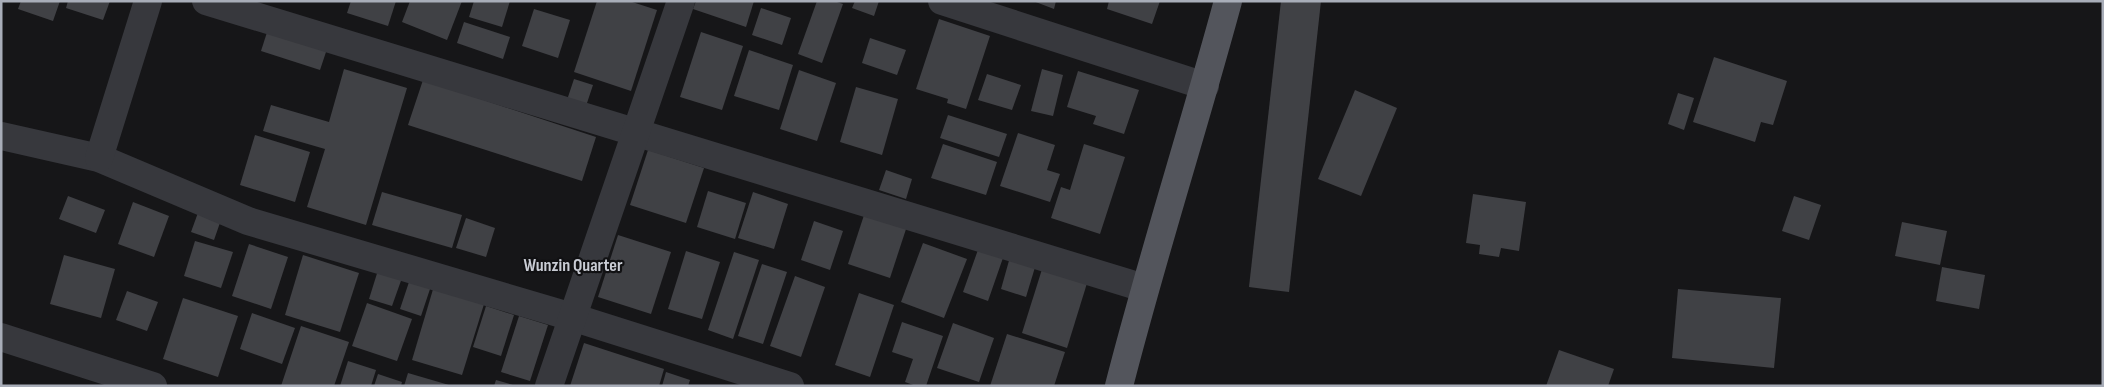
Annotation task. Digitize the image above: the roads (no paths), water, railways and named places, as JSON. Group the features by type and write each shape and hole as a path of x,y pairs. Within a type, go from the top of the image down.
{"main road":[{"path":"1119,386 1144,288 1205,86 1228,1"}],"street":[{"path":"99,158 148,1"},
{"path":"206,1 1144,288"},
{"path":"549,386 681,1"},
{"path":"942,1 1205,86"},
{"path":"1,136 99,158 248,221 572,317 790,386"},
{"path":"1,337 153,386"}],"district":[{"name":"Wunzin Quarter","path":"573,265"}]}
